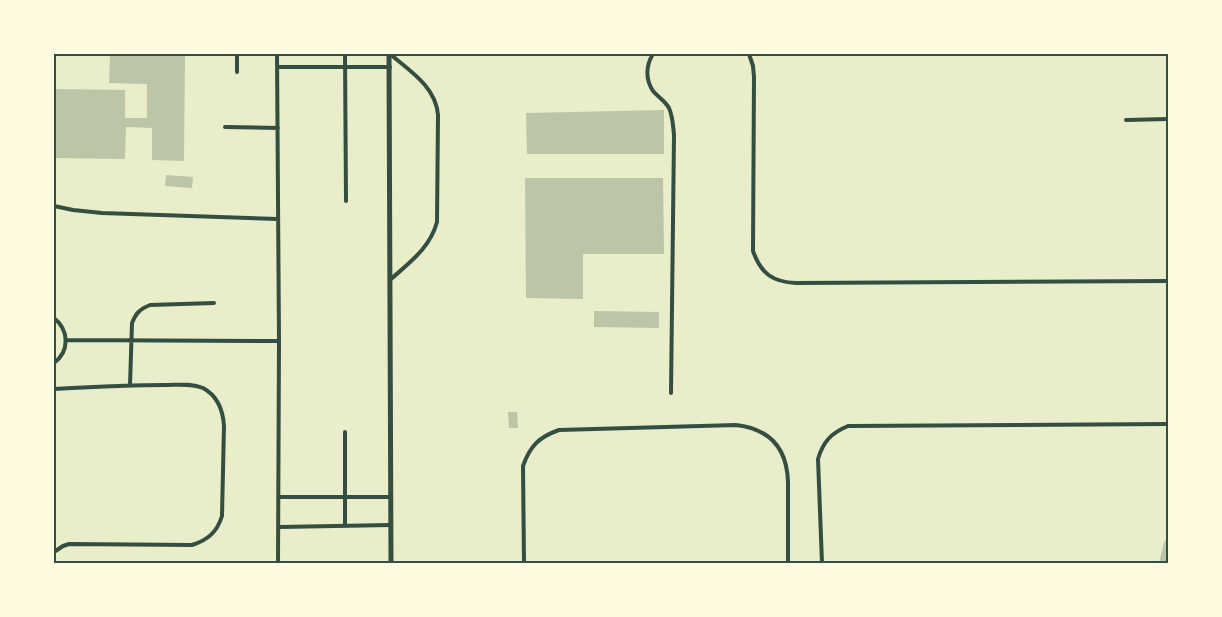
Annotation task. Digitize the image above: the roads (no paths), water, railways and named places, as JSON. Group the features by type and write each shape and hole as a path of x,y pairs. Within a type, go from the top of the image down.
{"street":[{"path":"390,54 391,563"}],"lane":[{"path":"237,54 237,72"},
{"path":"278,54 278,563"},
{"path":"345,54 346,201"},
{"path":"390,54 427,87 435,100 438,116 437,222 435,231 426,247 391,279"},
{"path":"653,54 649,60 647,71 649,82 653,91 668,107 672,115 674,135 671,394"},
{"path":"749,54 754,66 753,251 757,263 764,272 774,279 796,283 1168,281"},
{"path":"278,67 390,67"},
{"path":"1126,120 1168,119"},
{"path":"225,127 278,128"},
{"path":"54,206 73,210 111,213 278,218"},
{"path":"130,385 132,323 135,314 142,308 150,305 214,303"},
{"path":"54,318 60,323 66,340 64,350 59,359 54,363"},
{"path":"66,340 131,342 279,341"},
{"path":"54,389 130,385 194,385 204,389 220,405 224,426 222,508 219,525 208,538 192,544 69,544 62,546 54,552"},
{"path":"822,563 818,459 828,438 848,426 1168,424"},
{"path":"524,563 523,466 527,453 535,442 546,434 559,430 736,425 760,431 770,438 784,458 788,476 788,563"},
{"path":"345,432 345,526"},
{"path":"279,497 391,497"},
{"path":"279,528 391,525"}]}
